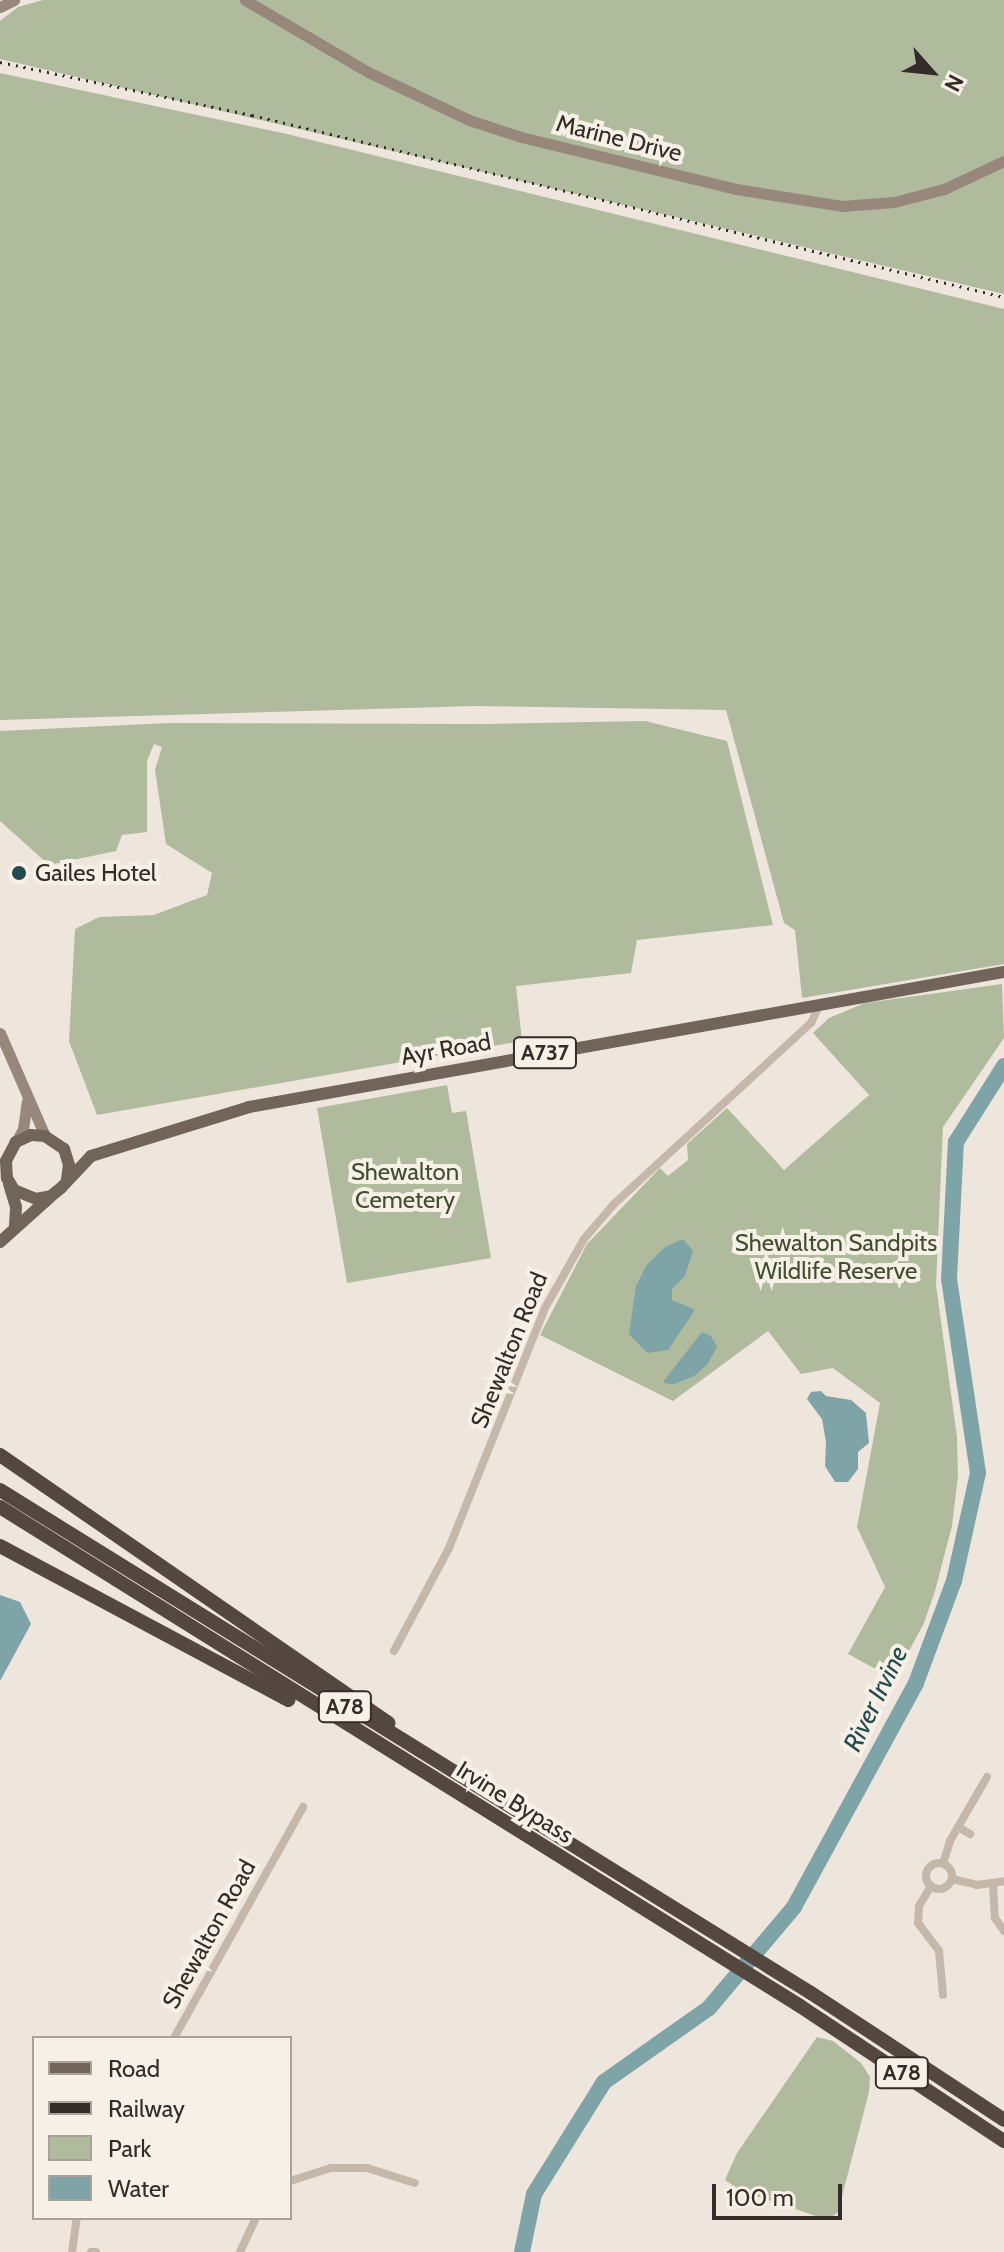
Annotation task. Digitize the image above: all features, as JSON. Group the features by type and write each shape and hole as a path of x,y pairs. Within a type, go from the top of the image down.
{"highway":[{"path":"0,1455 492,1798"},
{"name":"Irvine Bypass","path":"0,1490 492,1798 811,1993 1004,2120"},
{"name":"Irvine Bypass","path":"0,1507 800,2006 1004,2141"},
{"path":"0,1546 406,1762"}],"main road":[{"name":"Ayr Road","path":"67,1179 91,1156 249,1107 1004,972"},
{"path":"15,1227 16,1207 5,1178 6,1161 15,1144 31,1135 50,1138 91,1156"},
{"path":"50,1138 69,1159 67,1179"},
{"path":"5,1178 23,1196 36,1199 51,1196"},
{"name":"A737","path":"0,1242 67,1179"}],"street":[{"path":"0,7 14,0"},
{"name":"Marine Drive","path":"245,0 368,72 469,120 521,137 736,189 842,206 894,202 944,189 1004,161"},
{"name":"Shewalton Road","path":"394,1651 449,1548 545,1308 584,1239 614,1204 811,1023 820,1004"},
{"path":"0,1033 27,1096 50,1138"},
{"path":"0,1151 15,1144 27,1113 27,1096"},
{"path":"943,1863 958,1827 987,1777"},
{"name":"Shewalton Road","path":"175,2036 303,1807"},
{"path":"958,1827 970,1834"},
{"path":"943,1995 939,1951 918,1923 919,1906 931,1886 927,1870 933,1864 943,1863 951,1868 952,1879"},
{"path":"952,1879 977,1885 1004,1881"},
{"path":"931,1886 941,1889 952,1879"},
{"path":"993,1883 995,1918 1004,1931"},
{"path":"292,2180 331,2168 367,2168 415,2183"},
{"path":"72,2252 77,2220"},
{"path":"240,2252 255,2220"}],"green space":[{"path":"43,0 1004,0 1004,294 0,59 0,21 18,7"},
{"path":"0,73 287,134 1004,309 1004,964 802,998 795,930 784,923 726,710 475,706 0,720"},
{"path":"645,721 727,741 773,925 637,940 631,973 516,986 522,1041 97,1115 69,1041 75,929 99,917 154,915 207,895 212,873 166,844 155,770 162,747 154,744 147,761 147,832 122,835 116,851 49,865 0,821 0,731 170,723"},
{"name":"Shewalton Sandpits Wildlife Reserve","path":"1002,984 1004,1038 943,1127 936,1285 957,1437 958,1476 952,1526 935,1591 924,1623 894,1679 848,1654 885,1587 857,1527 880,1403 833,1368 801,1374 768,1331 673,1401 540,1335 587,1244 660,1168 668,1176 688,1160 687,1144 727,1108 784,1170 869,1095 813,1033 829,1018 865,1003"},
{"name":"Shewalton Cemetery","path":"447,1085 452,1113 466,1111 491,1258 347,1283 317,1108"},
{"path":"817,2037 833,2041 861,2063 870,2077 869,2092 838,2212 828,2220 741,2191 725,2180 737,2153"}],"water":[{"path":"683,1239 693,1251 685,1276 672,1289 672,1300 695,1310 668,1350 647,1353 629,1334 636,1286 646,1266 665,1247"},
{"path":"702,1332 711,1336 717,1347 707,1365 694,1376 672,1385 663,1382"},
{"path":"821,1391 826,1396 851,1400 866,1413 869,1443 858,1452 858,1469 848,1482 835,1482 825,1466 826,1442 822,1419 807,1399 811,1392"},
{"path":"0,1595 20,1602 31,1624 0,1681"}],"waterway":[{"name":"River Irvine","path":"522,2252 534,2194 604,2082 709,2008 794,1907 916,1683 954,1581 978,1473 949,1279 956,1142 1004,1066"}],"railway":[{"path":"0,62 252,115 1004,297"}],"place":[{"name":"Gailes Hotel","path":"19,873"}]}
